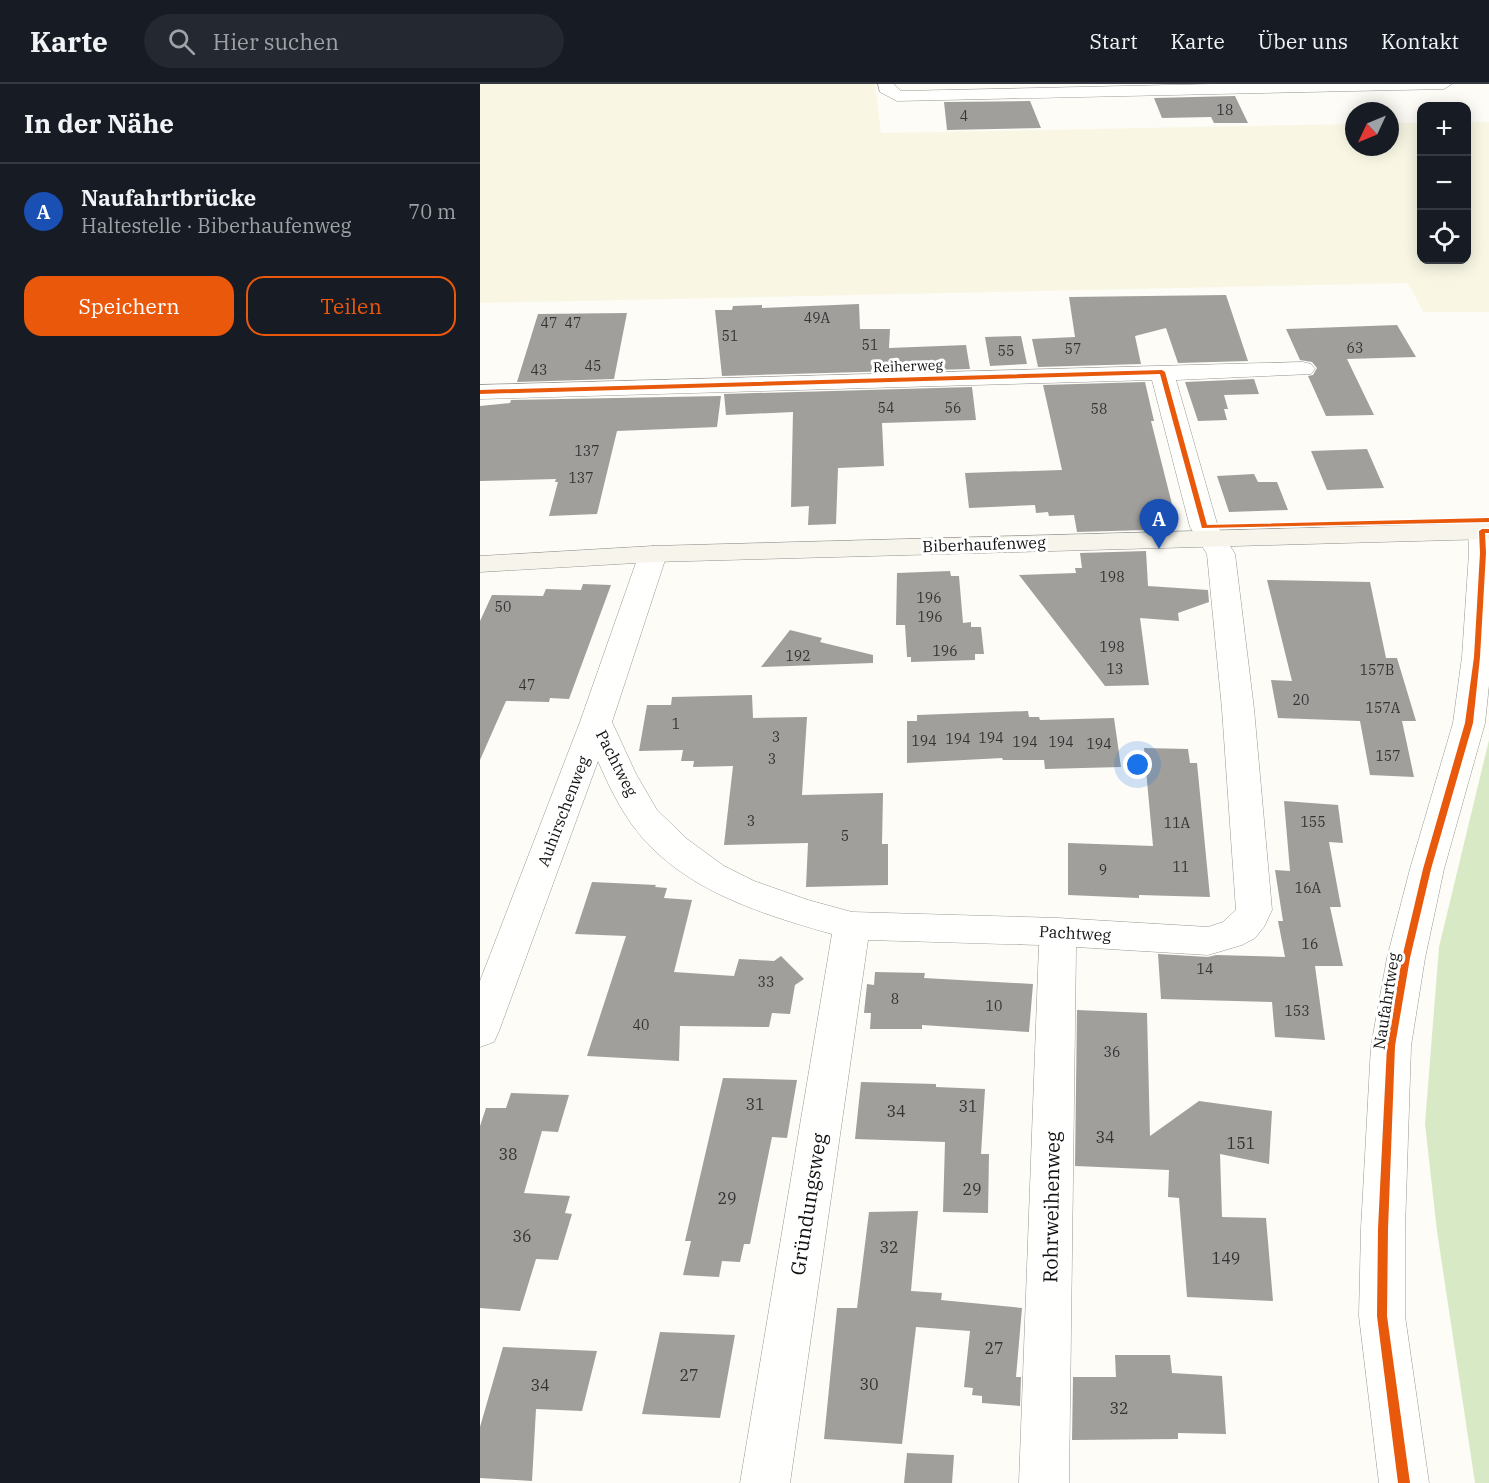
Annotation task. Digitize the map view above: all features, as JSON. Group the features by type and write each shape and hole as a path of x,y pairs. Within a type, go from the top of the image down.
{"main road":[{"name":"Biberhaufenweg","path":"480,564 653,554 1486,531"}],"street":[{"path":"892,90 1444,84"},
{"name":"Reiherweg","path":"480,392 1303,369"},
{"path":"1162,372 1204,527 1212,538"},
{"name":"Naufahrtweg","path":"1404,1483 1382,1316 1383,1229 1391,1046 1406,958 1427,868 1468,723 1477,657 1486,531"},
{"name":"Pachtweg","path":"596,722 620,774 645,818 675,848 712,875 741,890 801,912 852,926 1058,932 1208,941 1224,938 1234,933 1251,918 1254,910 1238,709 1221,554 1212,538"},
{"name":"Auhirschenweg","path":"480,1031 596,722 653,554"},
{"name":"Gründungsweg","path":"765,1483 852,926"},
{"name":"Rohrweihenweg","path":"1044,1483 1058,932"}],"shaded area":[{"path":"480,84 875,84 881,133 1345,124 1345,156 1399,156 1399,123 1417,123 1417,264 1471,264 1471,122 1489,122 1489,312 1423,312 1408,283 480,303"}],"green space":[{"path":"1489,740 1489,1483 1475,1483 1437,1231 1425,1124 1439,947"}],"building":[{"path":"1235,96 1248,123 1214,123 1211,117 1162,118 1154,98"},
{"path":"1030,101 1041,128 947,130 944,102"},
{"path":"1226,295 1248,361 1178,363 1166,328 1135,336 1141,364 1038,367 1032,339 1075,337 1069,297"},
{"path":"859,304 860,329 890,329 889,348 966,345 970,369 722,376 715,310 732,310 733,306 762,305 762,308"},
{"path":"627,313 614,379 517,382 538,314"},
{"path":"1397,325 1416,357 1347,359 1374,415 1326,416 1308,376 1313,375 1317,368 1312,362 1300,360 1286,329"},
{"path":"1021,336 1027,364 990,366 985,337"},
{"path":"1254,379 1259,394 1224,395 1228,409 1224,409 1227,420 1198,421 1185,382"},
{"path":"1145,382 1154,421 1151,421 1174,512 1145,513 1145,530 1077,532 1074,515 1049,516 1048,512 1036,513 1035,505 969,508 965,473 1062,470 1043,385"},
{"path":"972,387 976,420 882,423 884,466 838,468 836,524 808,525 809,506 791,507 793,412 726,415 724,394"},
{"path":"721,396 717,427 617,431 597,514 549,516 558,482 555,482 556,479 480,481 480,406 510,403 511,400"},
{"path":"1367,449 1384,488 1327,490 1311,451"},
{"path":"1254,474 1258,482 1277,482 1288,510 1229,512 1217,476"},
{"path":"1146,551 1148,586 1208,590 1209,602 1178,613 1179,621 1140,618 1149,685 1105,686 1019,575 1076,573 1075,568 1082,568 1080,553"},
{"path":"950,571 951,576 959,576 963,623 971,622 971,627 981,627 984,654 975,654 975,660 911,662 911,657 907,657 905,625 896,625 897,573"},
{"path":"1267,580 1370,582 1386,658 1397,658 1416,721 1402,721 1414,777 1370,775 1360,721 1278,718 1271,680 1292,681"},
{"path":"583,584 611,585 569,699 550,698 549,702 506,701 480,760 480,621 492,595 543,596 546,589 581,590"},
{"path":"790,630 822,638 820,642 873,655 873,663 761,667"},
{"path":"752,695 753,718 807,717 802,795 883,793 882,844 888,844 888,885 806,887 808,843 724,845 733,766 693,767 694,761 681,761 683,750 639,751 647,705 671,705 672,697"},
{"path":"1028,711 1029,717 1039,717 1040,720 1114,718 1121,767 1045,769 1044,760 1003,760 1002,758 907,763 907,721 917,721 917,715"},
{"path":"1144,748 1188,749 1190,763 1197,763 1210,897 1139,895 1139,898 1068,895 1068,843 1153,846"},
{"path":"1284,801 1338,805 1343,843 1329,842 1341,907 1330,907 1343,966 1315,966 1325,1040 1275,1037 1272,1002 1161,999 1158,954 1208,957 1216,955 1285,957 1278,921 1283,921 1275,870 1290,871"},
{"path":"592,882 656,885 655,887 667,888 664,898 692,900 674,972 734,976 739,959 774,961 781,956 804,979 795,985 790,1014 772,1013 769,1027 680,1026 679,1061 587,1056 626,936 575,934"},
{"path":"875,972 925,973 924,978 1033,984 1029,1032 922,1025 922,1029 870,1029 871,1013 864,1013 867,984 874,985"},
{"path":"1077,1010 1147,1013 1150,1136 1199,1101 1272,1111 1269,1164 1220,1154 1222,1217 1266,1218 1273,1301 1187,1297 1179,1198 1168,1197 1169,1170 1075,1166"},
{"path":"723,1078 797,1080 787,1138 772,1137 750,1244 744,1244 740,1262 722,1261 719,1277 683,1275 691,1241 685,1241"},
{"path":"861,1082 936,1084 936,1087 985,1089 981,1154 989,1154 988,1213 943,1212 945,1142 855,1139"},
{"path":"511,1093 569,1095 558,1132 542,1131 524,1193 570,1196 565,1213 572,1214 558,1260 536,1259 520,1311 480,1308 480,1126 486,1108 506,1108"},
{"path":"918,1211 911,1291 942,1293 941,1300 1022,1308 1016,1377 1021,1377 1020,1406 982,1403 982,1396 972,1395 973,1388 964,1387 970,1331 916,1327 902,1444 824,1439 837,1308 857,1308 869,1212"},
{"path":"660,1332 735,1335 720,1418 642,1414"},
{"path":"503,1347 597,1351 582,1411 536,1409 532,1481 480,1478 480,1427"},
{"path":"1115,1355 1170,1355 1172,1373 1222,1376 1226,1434 1178,1433 1178,1439 1072,1440 1073,1377 1116,1377"},
{"path":"907,1453 954,1455 952,1483 904,1483"}],"cycle path":[{"path":"480,392 1162,372 1204,527 1489,520"},
{"path":"1404,1483 1382,1316 1383,1229 1391,1046 1406,958 1427,869 1469,723 1477,657 1483,553 1482,531 1489,531"}],"place":[{"name":"Naufahrtbrücke","path":"1159,549"}]}
